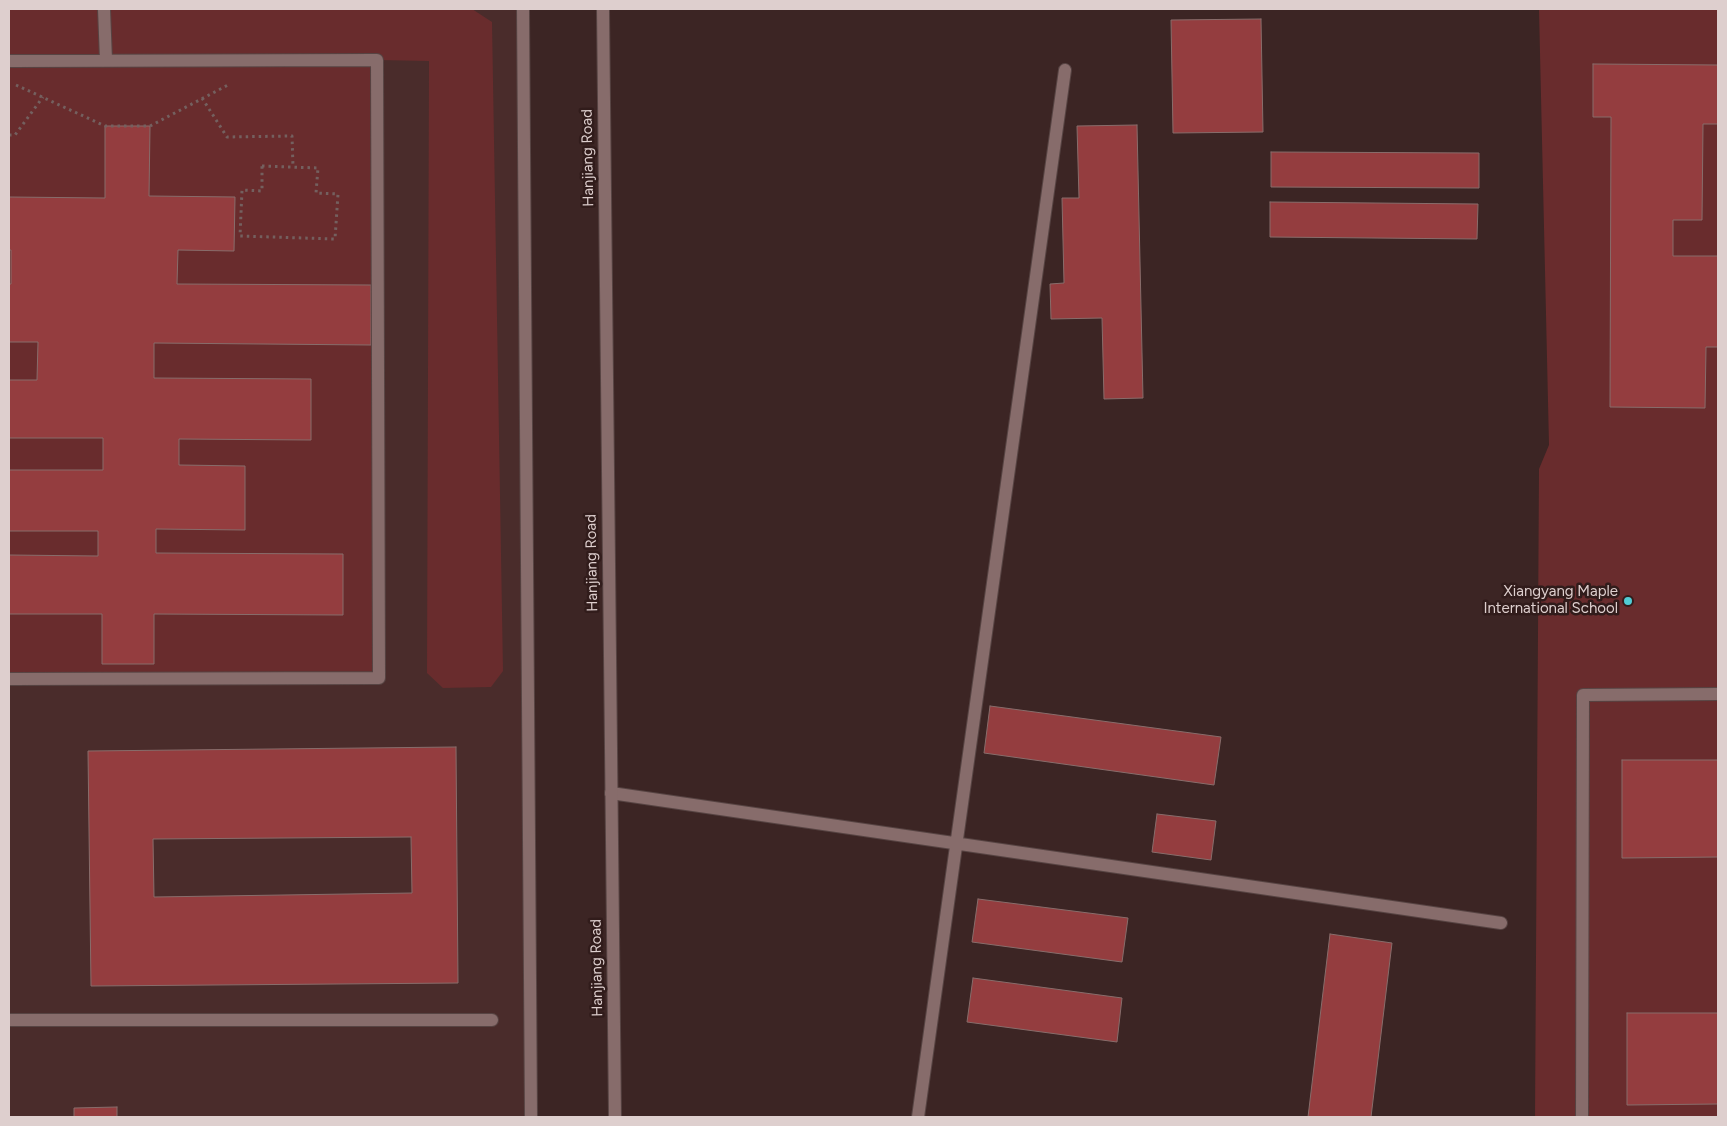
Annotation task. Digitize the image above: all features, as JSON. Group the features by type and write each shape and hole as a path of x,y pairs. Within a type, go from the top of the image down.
{"main road":[{"path":"104,9 106,60"},
{"path":"524,9 531,1117"},
{"name":"Hanjiang Road","path":"603,9 615,1117"},
{"path":"9,60 376,60 379,678 9,679"},
{"path":"918,1117 1065,70"},
{"path":"1582,1117 1584,695 1718,694"},
{"path":"611,793 1501,924"},
{"path":"9,1020 492,1020"}],"path":[{"path":"9,82 105,126 150,126 236,81"},
{"path":"9,135 15,135 43,97"},
{"path":"202,98 227,137 292,136 293,167"},
{"path":"262,166 293,167 318,168 316,193 338,194 335,239 240,236 242,190 262,190 262,166"}],"shaded area":[{"path":"9,9 523,9 531,1117 9,1117"},
{"path":"9,9 472,9 492,22 503,671 491,687 443,688 427,673 429,61 377,60 379,678 9,679"},
{"name":"Xiangyang Maple International School","path":"1539,9 1718,9 1718,1117 1535,1117 1539,469 1549,445"}],"building":[{"path":"1261,19 1263,132 1173,133 1171,20"},
{"path":"1593,64 1718,65 1718,124 1703,124 1702,220 1673,220 1673,256 1718,256 1718,347 1706,347 1705,408 1610,407 1611,117 1593,117"},
{"path":"1137,125 1143,398 1104,399 1102,318 1051,319 1050,284 1064,283 1062,198 1079,198 1077,126"},
{"path":"105,126 150,126 149,196 235,197 234,251 178,250 177,284 371,285 371,345 154,343 154,378 311,379 311,440 179,439 179,465 245,466 245,530 156,529 156,553 343,554 343,615 154,614 154,664 102,664 102,614 9,614 9,555 98,556 98,531 9,531 9,470 103,470 103,438 9,438 9,380 37,380 38,342 9,342 11,250 9,250 9,197 105,198"},
{"path":"1271,152 1479,153 1479,188 1271,187"},
{"path":"1270,202 1478,204 1477,239 1270,237"},
{"path":"990,706 1221,737 1214,785 984,753"},
{"path":"456,747 458,983 91,986 88,751","holes":["411,837 412,893 154,897 153,839"]},
{"path":"1622,760 1718,760 1718,857 1622,858"},
{"path":"1157,814 1216,821 1211,860 1152,852"},
{"path":"978,899 1128,918 1122,962 972,942"},
{"path":"1330,934 1392,943 1371,1117 1308,1117"},
{"path":"973,978 1122,998 1117,1042 967,1022"},
{"path":"1627,1013 1718,1013 1718,1104 1627,1105"},
{"path":"117,1107 117,1117 74,1117 74,1108"}],"place":[{"name":"Xiangyang Maple International School","path":"1628,601"}]}
